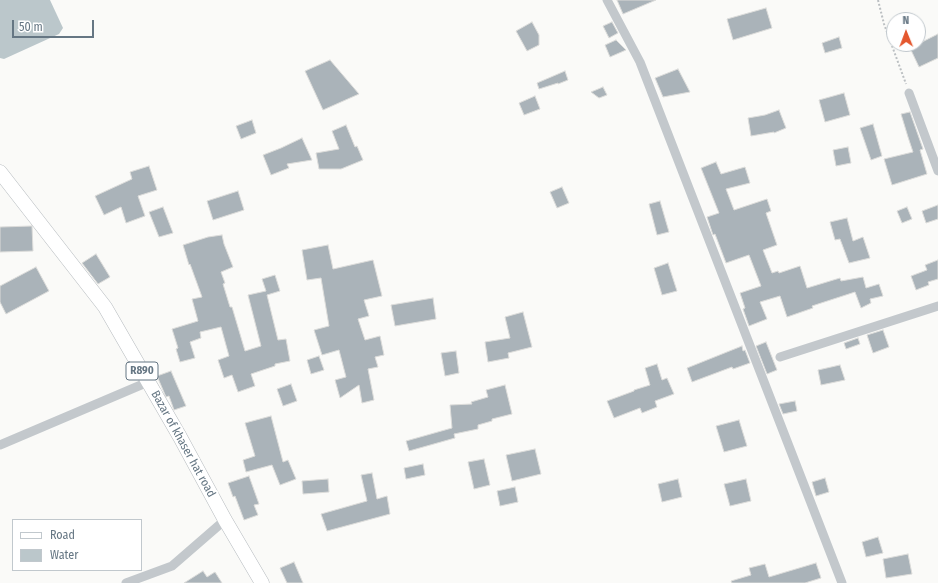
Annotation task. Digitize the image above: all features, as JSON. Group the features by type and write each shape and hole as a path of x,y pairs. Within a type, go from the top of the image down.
{"main road":[{"name":"Bazar of khaser hat road","path":"0,172 104,307 180,437 225,520 262,583"}],"street":[{"path":"607,0 640,62 842,583"},
{"path":"910,93 938,171"},
{"path":"780,357 938,306"},
{"path":"0,445 148,382"},
{"path":"126,583 172,566 225,520"}],"path":[{"path":"878,0 884,24 910,93"}],"water":[{"path":"0,0 50,0 63,28 59,34 4,59 0,58"}],"building":[{"path":"617,0 656,0 623,14"},
{"path":"766,8 772,28 733,40 727,19"},
{"path":"532,22 539,35 539,45 527,51 516,31"},
{"path":"612,22 618,33 609,38 603,26"},
{"path":"938,34 938,58 919,67 912,52 926,52 926,40"},
{"path":"839,37 842,48 825,53 822,43"},
{"path":"616,40 626,50 610,57 605,45"},
{"path":"330,60 359,94 323,110 305,71"},
{"path":"678,69 690,92 663,97 655,78"},
{"path":"565,71 568,80 539,89 537,83"},
{"path":"603,87 607,95 599,98 591,92"},
{"path":"844,93 850,115 825,122 819,100"},
{"path":"535,96 540,109 524,115 519,103"},
{"path":"779,110 786,128 774,133 751,136 748,118 765,115"},
{"path":"910,112 923,149 920,150 927,174 892,185 884,159 913,152 901,114"},
{"path":"252,120 256,133 241,139 236,126"},
{"path":"873,124 882,156 871,160 860,128"},
{"path":"346,125 355,147 357,146 363,160 341,169 319,169 316,153 339,149 332,131"},
{"path":"302,138 312,160 287,164 289,168 271,175 263,155"},
{"path":"848,147 851,163 836,166 833,150"},
{"path":"716,162 721,174 745,167 750,183 726,189 734,210 767,199 771,211 766,213 777,245 763,250 772,273 778,271 779,273 800,266 807,288 840,278 841,281 863,277 866,288 879,284 883,296 870,299 871,303 861,308 855,292 812,306 813,308 787,317 780,296 760,302 767,319 749,326 743,309 745,308 740,293 761,286 749,255 726,263 715,234 713,235 707,217 719,213 701,168"},
{"path":"149,166 157,190 138,196 145,216 126,223 121,207 104,215 95,196 132,179 130,172"},
{"path":"562,187 569,203 557,208 550,192"},
{"path":"238,191 244,210 213,220 207,201"},
{"path":"660,201 669,232 657,235 649,204"},
{"path":"938,205 938,219 926,223 922,211"},
{"path":"163,207 173,233 159,237 149,212"},
{"path":"907,207 912,219 902,223 897,211"},
{"path":"847,218 853,241 863,237 870,258 849,263 840,239 835,240 830,222"},
{"path":"32,226 33,251 0,252 0,227"},
{"path":"222,235 233,267 221,272 225,283 223,284 230,307 232,307 245,351 261,346 248,295 266,291 262,279 275,275 280,291 267,295 278,340 286,339 290,361 275,364 275,366 251,374 255,386 238,392 232,375 224,378 218,360 229,356 221,327 200,332 201,338 190,342 195,358 180,362 176,349 178,348 172,329 198,321 192,299 202,297 190,264 189,265 183,245 208,237"},
{"path":"328,245 333,269 373,260 382,296 364,300 369,316 358,319 365,340 380,336 384,355 375,357 378,367 368,369 374,400 362,403 359,385 340,398 335,380 346,377 339,350 322,355 314,330 329,326 321,278 307,280 302,250"},
{"path":"96,254 110,277 98,284 82,263"},
{"path":"938,260 938,279 928,282 929,285 916,290 911,276 927,270 925,265"},
{"path":"668,263 677,291 662,295 654,268"},
{"path":"36,267 49,291 6,314 0,302 0,286"},
{"path":"433,298 436,319 395,326 391,305"},
{"path":"523,312 532,347 508,353 509,358 488,362 485,342 510,338 505,317"},
{"path":"883,330 889,347 873,353 867,335"},
{"path":"858,338 860,344 846,349 844,343"},
{"path":"766,342 777,370 767,374 756,346"},
{"path":"742,346 743,351 745,350 750,363 733,369 732,367 692,382 687,368"},
{"path":"456,351 459,373 445,376 441,353"},
{"path":"319,356 324,370 311,374 307,360"},
{"path":"657,364 662,380 667,378 674,394 655,401 657,407 642,413 640,408 614,418 607,401 650,385 645,368"},
{"path":"840,365 845,380 821,385 818,370"},
{"path":"171,371 186,406 174,410 169,396 166,397 157,376"},
{"path":"291,384 297,401 283,406 277,389"},
{"path":"505,385 512,414 492,419 492,421 478,425 478,429 454,434 455,438 409,451 406,441 452,428 450,405 472,404 471,402 488,397 486,390"},
{"path":"795,401 797,411 783,414 779,404"},
{"path":"271,416 283,462 288,460 296,479 280,485 272,465 246,472 243,460 255,456 245,423"},
{"path":"739,420 747,446 724,452 716,426"},
{"path":"535,449 541,474 512,481 506,455"},
{"path":"484,459 490,485 474,489 468,462"},
{"path":"423,464 425,475 406,479 404,468"},
{"path":"372,473 377,499 387,496 390,514 327,531 321,514 367,501 361,475"},
{"path":"249,476 259,504 254,505 258,515 244,520 235,496 233,497 228,483"},
{"path":"825,478 829,492 816,496 812,482"},
{"path":"328,479 329,492 303,494 302,481"},
{"path":"678,479 682,497 662,502 658,484"},
{"path":"746,479 751,501 730,506 724,484"},
{"path":"515,487 518,502 500,506 497,491"},
{"path":"878,537 883,553 866,557 862,542"},
{"path":"908,554 912,574 886,578 883,559"},
{"path":"294,562 303,583 287,583 280,568"},
{"path":"816,563 821,578 805,583 732,583 731,581 751,575 749,568 765,564 769,577"},
{"path":"203,571 207,577 215,572 222,583 184,583"}]}
